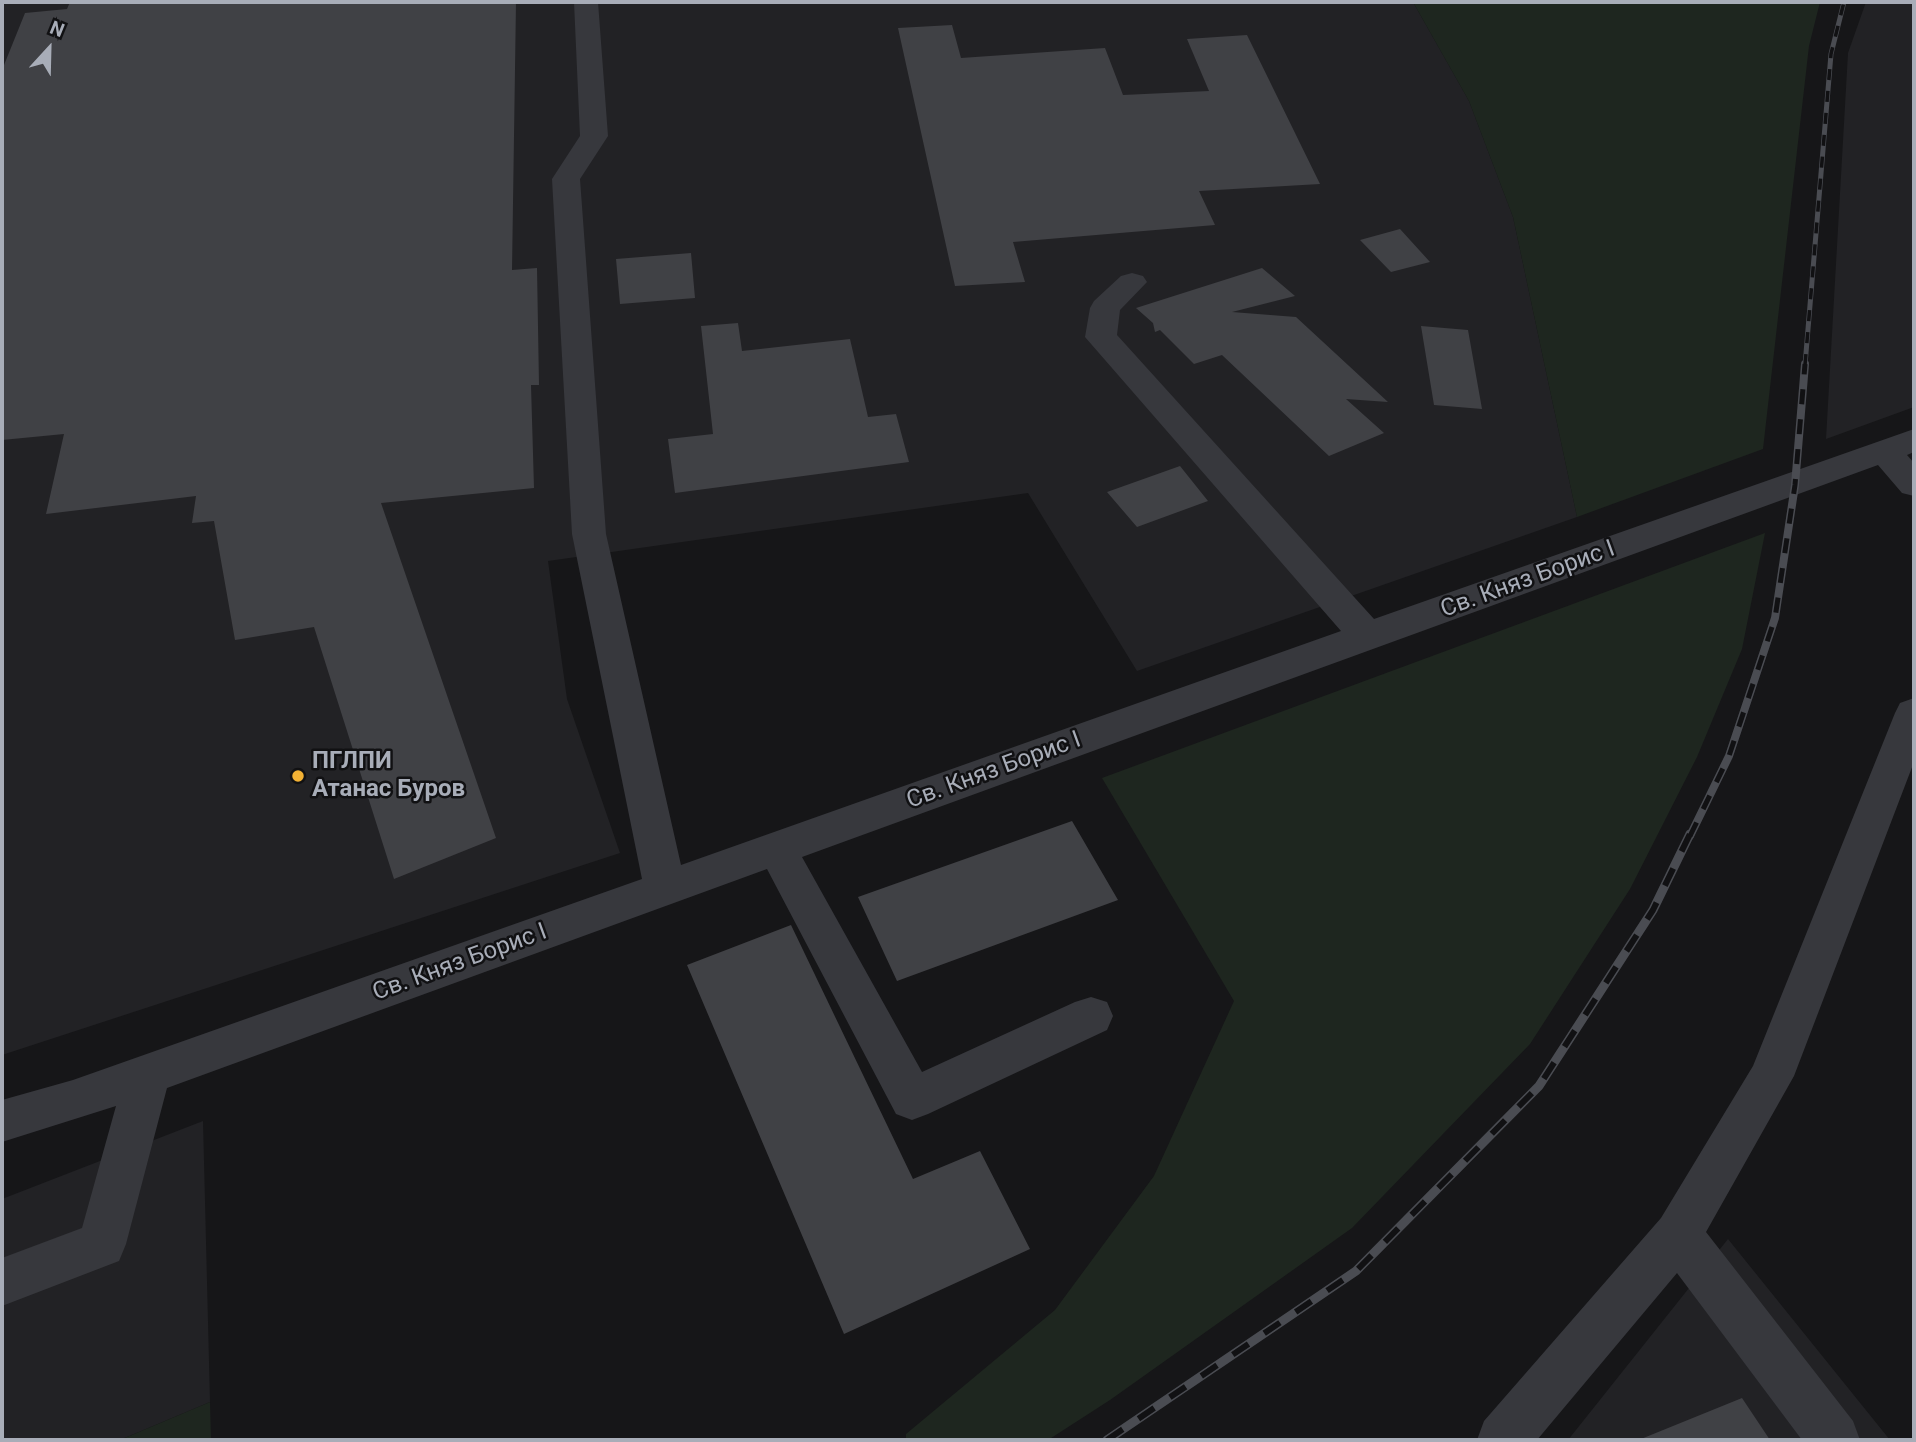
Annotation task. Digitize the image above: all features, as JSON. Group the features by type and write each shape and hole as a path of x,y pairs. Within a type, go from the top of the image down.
{"street":[{"path":"586,2 594,136 566,179 589,534 665,889"},
{"path":"1132,282 1105,308 1101,337 1368,637"},
{"path":"1899,445 1914,485"},
{"name":"Св. Княз Борис I","path":"2,1121 73,1101 1795,485 1899,445"},
{"path":"1503,1440 1678,1235 1771,1076 1914,713"},
{"path":"777,849 912,1099 1091,1016"},
{"path":"2,1282 102,1244 148,1074"},
{"name":"Св. Княз Борис I","path":"2,1135 73,1101"},
{"path":"1678,1235 1834,1440"}],"shaded area":[{"path":"5,2 1413,2 1469,101 1513,217 1577,517 1137,671 1028,493 548,561 567,699 620,853 2,1055 2,9"},
{"path":"1413,2 1820,2 1809,46 1763,449 1577,517 1513,217 1469,101"},
{"path":"1866,2 1914,2 1914,407 1826,439 1848,53"},
{"path":"1765,533 1742,649 1697,757 1630,889 1530,1044 1352,1228 1110,1400 1048,1440 906,1440 906,1434 1055,1310 1154,1176 1234,1001 1102,778"},
{"path":"203,1121 210,1402 120,1440 2,1440 2,1199"},
{"path":"1728,1239 1890,1440 1568,1440"},
{"path":"210,1402 211,1440 120,1440"}],"building":[{"path":"70,2 516,2 512,270 537,268 539,385 531,385 534,488 381,503 496,838 394,879 314,627 235,640 214,521 192,523 196,496 46,514 64,434 2,440 2,70 25,13 67,9"},
{"path":"952,25 961,58 1105,48 1123,95 1209,91 1187,39 1247,35 1320,184 1199,191 1215,225 1013,242 1025,282 955,286 898,28"},
{"path":"1400,229 1430,262 1391,272 1360,240"},
{"path":"691,253 695,298 620,304 616,259"},
{"path":"1262,268 1295,296 1232,312 1296,317 1388,402 1346,399 1384,433 1329,456 1222,355 1194,364 1160,330 1155,332 1153,323 1136,308"},
{"path":"738,323 742,351 850,339 868,417 896,414 909,462 675,493 668,439 713,434 701,326"},
{"path":"1421,326 1468,330 1482,409 1434,405"},
{"path":"1180,466 1208,501 1137,527 1107,492"},
{"path":"1072,821 1118,900 897,981 858,897"},
{"path":"791,925 913,1179 980,1151 1030,1249 844,1334 687,965"},
{"path":"1742,1398 1770,1440 1641,1440 1641,1439"}],"railway":[{"path":"1805,365 1831,54 1844,2"},
{"path":"1690,836 1729,756 1775,618 1795,485 1805,364"},
{"path":"1107,1440 1356,1271 1539,1086 1653,910 1690,834"}],"place":[{"name":"ПГЛПИ Атанас Буров","path":"298,776"}]}
